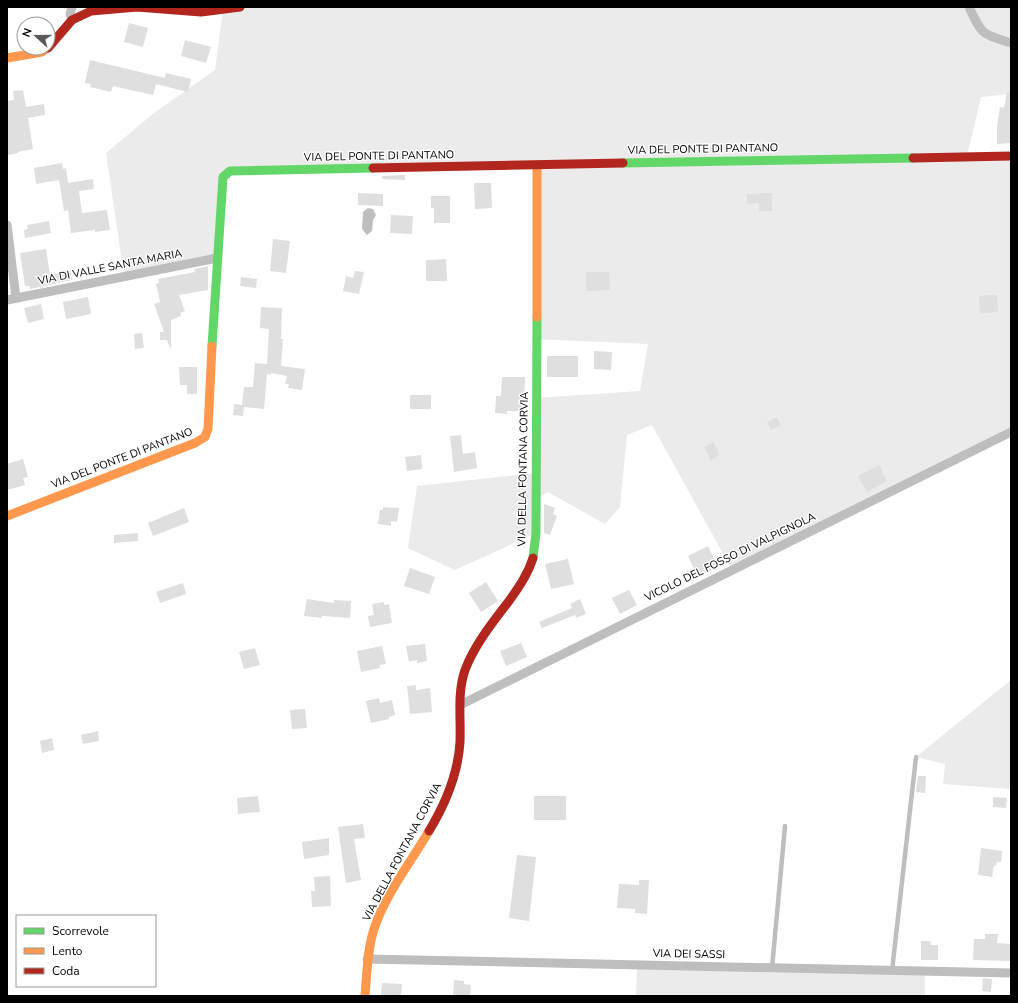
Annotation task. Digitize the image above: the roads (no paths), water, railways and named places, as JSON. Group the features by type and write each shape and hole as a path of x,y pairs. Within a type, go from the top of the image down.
{"street":[{"path":"72,7 70,14 72,20"},
{"path":"56,40 72,20 91,11 137,7 191,12 240,7"},
{"path":"969,7 982,32 988,36 1011,44"},
{"path":"7,58 19,56"},
{"name":"VIA DEL PONTE DI PANTANO","path":"7,516 195,443 205,437 208,428 217,258 223,180 225,175 230,171 1011,156"},
{"name":"VIA DELLA FONTANA CORVIA","path":"365,996 367,959 374,930 382,911 437,818 453,782 460,754 460,705 462,681 466,666 483,635 524,579 534,553 536,533 537,165"},
{"path":"7,225 11,299"},
{"name":"VIA DI VALLE SANTA MARIA","path":"11,299 217,258"},
{"name":"VICOLO DEL FOSSO DI VALPIGNOLA","path":"460,705 1011,432"},
{"name":"VIA DEI SASSI","path":"367,959 1011,973"}],"lane":[{"path":"892,971 916,757"},
{"path":"772,968 785,826"}]}
